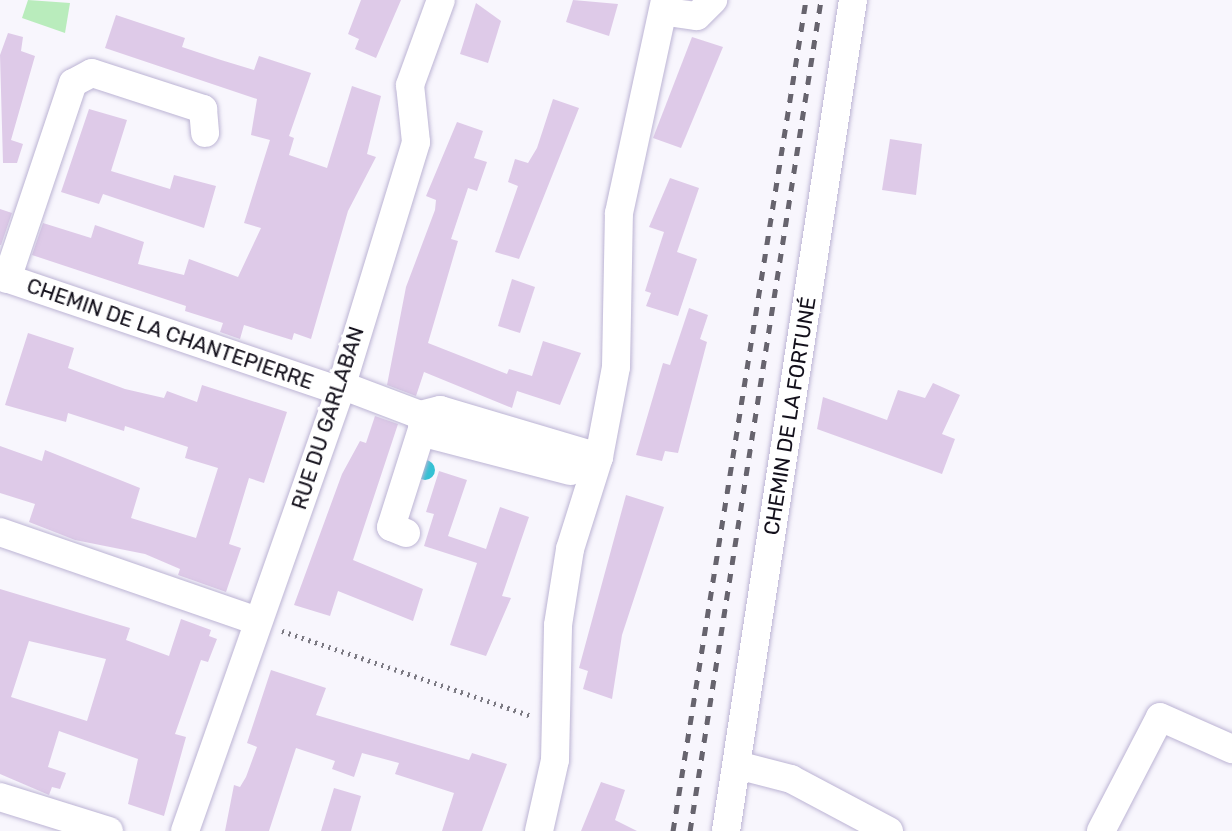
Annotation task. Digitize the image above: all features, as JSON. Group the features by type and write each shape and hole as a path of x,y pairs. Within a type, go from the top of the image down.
{"street":[{"name":"RUE DU GARLABAN","path":"185,831 340,388 416,142 410,85 441,0"},
{"path":"539,831 556,723 558,625 616,367 620,213 666,6 697,16 713,0"},
{"name":"CHEMIN DE LA FORTUNÉ","path":"726,831 853,0"},
{"path":"4,277 73,83 92,73 203,108 205,133"},
{"name":"CHEMIN DE LA CHANTEPIERRE","path":"4,277 340,388 421,421"},
{"path":"406,533 391,527 421,421 440,410 594,466"},
{"path":"0,532 257,621"},
{"path":"1101,831 1160,717 1232,749"},
{"path":"737,765 791,779 889,831"},
{"path":"0,797 109,831"}],"path":[{"path":"257,621 432,687 556,723"}],"green space":[{"path":"28,0 70,3 65,33 22,18"}],"water":[{"path":"421,460 429,460 435,470 429,480 421,480 415,474 415,466"}],"building":[{"path":"361,0 401,0 376,58 355,49 359,39 348,34"},
{"path":"573,0 618,4 609,36 566,22"},
{"path":"476,3 501,21 488,63 460,54"},
{"path":"116,15 185,38 182,47 254,70 259,56 311,73 289,136 294,138 289,155 327,168 352,86 381,96 367,154 376,157 348,211 311,339 294,333 292,340 244,325 240,339 220,332 223,323 185,311 186,306 32,255 43,223 91,238 95,225 144,242 138,264 184,275 189,259 238,277 261,228 244,223 270,140 251,135 257,99 105,48"},
{"path":"8,33 23,37 21,51 35,56 11,140 23,144 17,163 3,163 0,55"},
{"path":"692,37 723,47 681,148 653,138"},
{"path":"553,99 579,108 519,259 495,252 518,186 508,182 515,159 528,163 537,148"},
{"path":"89,109 127,120 111,171 170,189 174,175 216,186 204,228 103,194 99,204 61,192"},
{"path":"457,122 483,131 474,158 487,162 477,191 468,188 451,239 458,241 428,343 507,374 509,369 532,376 543,341 581,353 560,405 517,391 512,408 424,372 416,396 387,385 406,287 435,210 436,200 426,196"},
{"path":"890,139 922,144 916,195 882,190"},
{"path":"670,178 699,188 677,252 697,259 678,316 646,306 651,293 645,291 664,232 649,227"},
{"path":"0,209 12,213 1,245 0,245"},
{"path":"512,279 535,287 520,333 498,326"},
{"path":"689,308 708,315 700,339 707,342 678,453 665,451 662,461 636,455 663,363 670,365"},
{"path":"28,333 74,348 68,368 125,389 164,398 167,391 197,402 202,385 287,412 264,483 249,478 229,544 241,548 226,592 178,575 180,569 145,554 75,540 29,522 35,504 0,493 0,446 42,461 45,450 140,488 131,518 196,538 218,468 185,458 188,447 125,426 124,431 68,413 66,422 5,405"},
{"path":"933,383 960,395 942,434 955,439 942,474 817,429 823,397 887,420 898,390 925,398"},
{"path":"375,416 398,424 353,560 423,589 413,621 338,591 330,616 294,605 342,474 360,441 366,443"},
{"path":"439,471 467,480 448,536 486,549 500,507 529,517 502,596 511,598 486,656 450,645 477,563 424,546 434,514 426,512"},
{"path":"626,495 664,507 622,635 612,699 583,689 588,671 579,668"},
{"path":"0,589 130,628 126,640 169,656 181,619 211,630 209,636 217,639 208,662 201,660 175,734 186,737 164,816 128,804 138,759 59,731 48,767 66,773 60,789 52,787 49,795 0,774","holes":["29,641 106,659 87,721 11,697"]},
{"path":"271,670 326,688 316,715 469,760 472,753 507,764 482,831 442,831 454,793 395,774 399,763 362,753 354,777 332,769 335,761 296,748 269,831 225,831 234,785 240,787 257,747 247,743"},
{"path":"601,782 625,790 615,820 637,831 581,831"},
{"path":"334,788 361,796 351,831 321,831"}],"railway":[{"path":"673,831 806,0"},
{"path":"690,831 821,0"}]}
